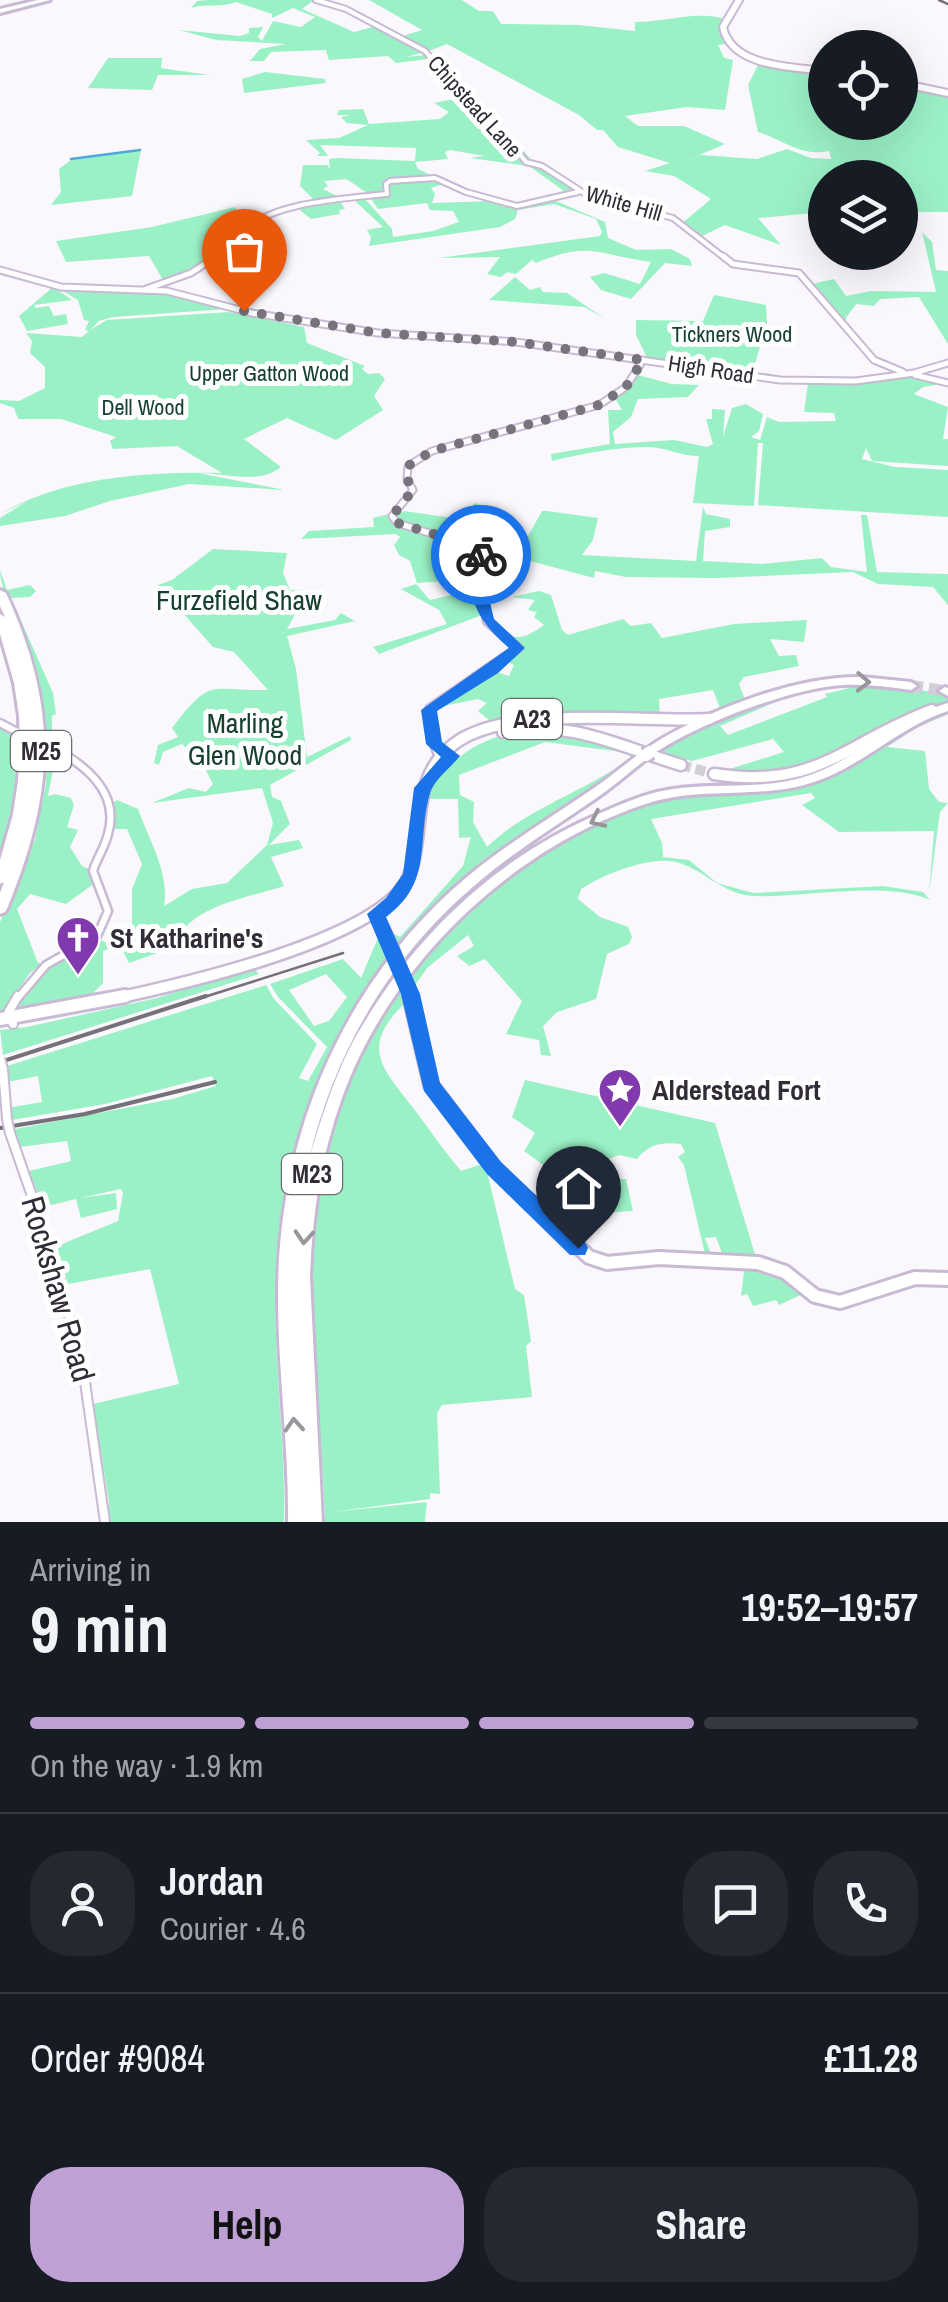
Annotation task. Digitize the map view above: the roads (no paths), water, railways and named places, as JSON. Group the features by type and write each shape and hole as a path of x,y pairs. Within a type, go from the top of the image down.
{"highway":[{"path":"0,11 44,0"},
{"name":"M25","path":"0,593 26,658 41,754 29,835 0,908"},
{"name":"M25","path":"0,618 22,690 28,750 20,816 0,879"},
{"name":"A23","path":"740,711 832,682 912,686"},
{"name":"M23","path":"313,1522 302,1290 309,1192 322,1132 342,1076 400,974 436,931 475,894 585,825 661,795 772,788 817,778 945,707"},
{"name":"M23","path":"297,1522 287,1238 303,1145 334,1059 388,969 444,905 506,853 605,788 648,753 680,734 740,711"}],"main road":[{"path":"738,0 724,23 724,37 730,48 808,68"},
{"path":"918,87 948,94"},
{"path":"714,774 761,780 804,774 834,762 904,720 945,707"},
{"name":"A23","path":"8,1017 71,1010 208,978 376,914 392,903 411,875 422,788 443,753 480,732 524,720 566,717 676,722 740,711"},
{"name":"A23","path":"443,753 493,734 550,726 594,732 681,765"},
{"path":"376,914 408,988 431,1085 494,1168 578,1248 607,1263 659,1258 758,1263 785,1272 815,1296 830,1302 866,1296 914,1278 948,1278"}],"street":[{"name":"Chipstead Lane","path":"316,0 346,10 426,51 459,91 490,116 526,162"},
{"name":"White Hill","path":"526,162 542,166 580,192 678,220 732,264 799,273 874,360 908,374"},
{"path":"146,289 191,273 222,253 240,231 272,214 330,201 390,194 386,184 390,181 435,178 466,192 517,206 580,192"},
{"name":"High Road","path":"0,270 56,286 176,292 284,319 378,333 516,342 810,382 908,374"},
{"path":"443,753 431,737 429,710 492,670 518,648 488,621 480,594 481,548 397,523 392,516 413,490 407,479 408,466 432,451 599,405 626,387 643,360"},
{"path":"908,374 948,363"},
{"path":"918,373 948,383"},
{"path":"0,723 20,734"},
{"path":"8,1017 42,964 62,950 97,936 108,911 93,871 110,830 109,804 90,772 47,744"},
{"name":"Rockshaw Road","path":"0,1059 10,1133 54,1259 83,1368 105,1522"}],"waterway":[{"path":"71,159 140,150"}],"tunnel":[{"path":"911,686 945,691"},
{"path":"681,765 714,774"}],"railway":[{"path":"939,0 948,4"},
{"path":"198,999 343,953"},
{"path":"0,1062 206,996"},
{"path":"0,1128 85,1114 215,1082"}],"place":[{"name":"St Katharine's","path":"78,976"},
{"name":"Alderstead Fort","path":"620,1128"}],"park label":[{"name":"Tickners Wood","path":"732,334"},
{"name":"Upper Gatton Wood","path":"269,373"},
{"name":"Dell Wood","path":"143,407"},
{"name":"Furzefield Shaw","path":"239,600"},
{"name":"Marling Glen Wood","path":"245,739"}]}
